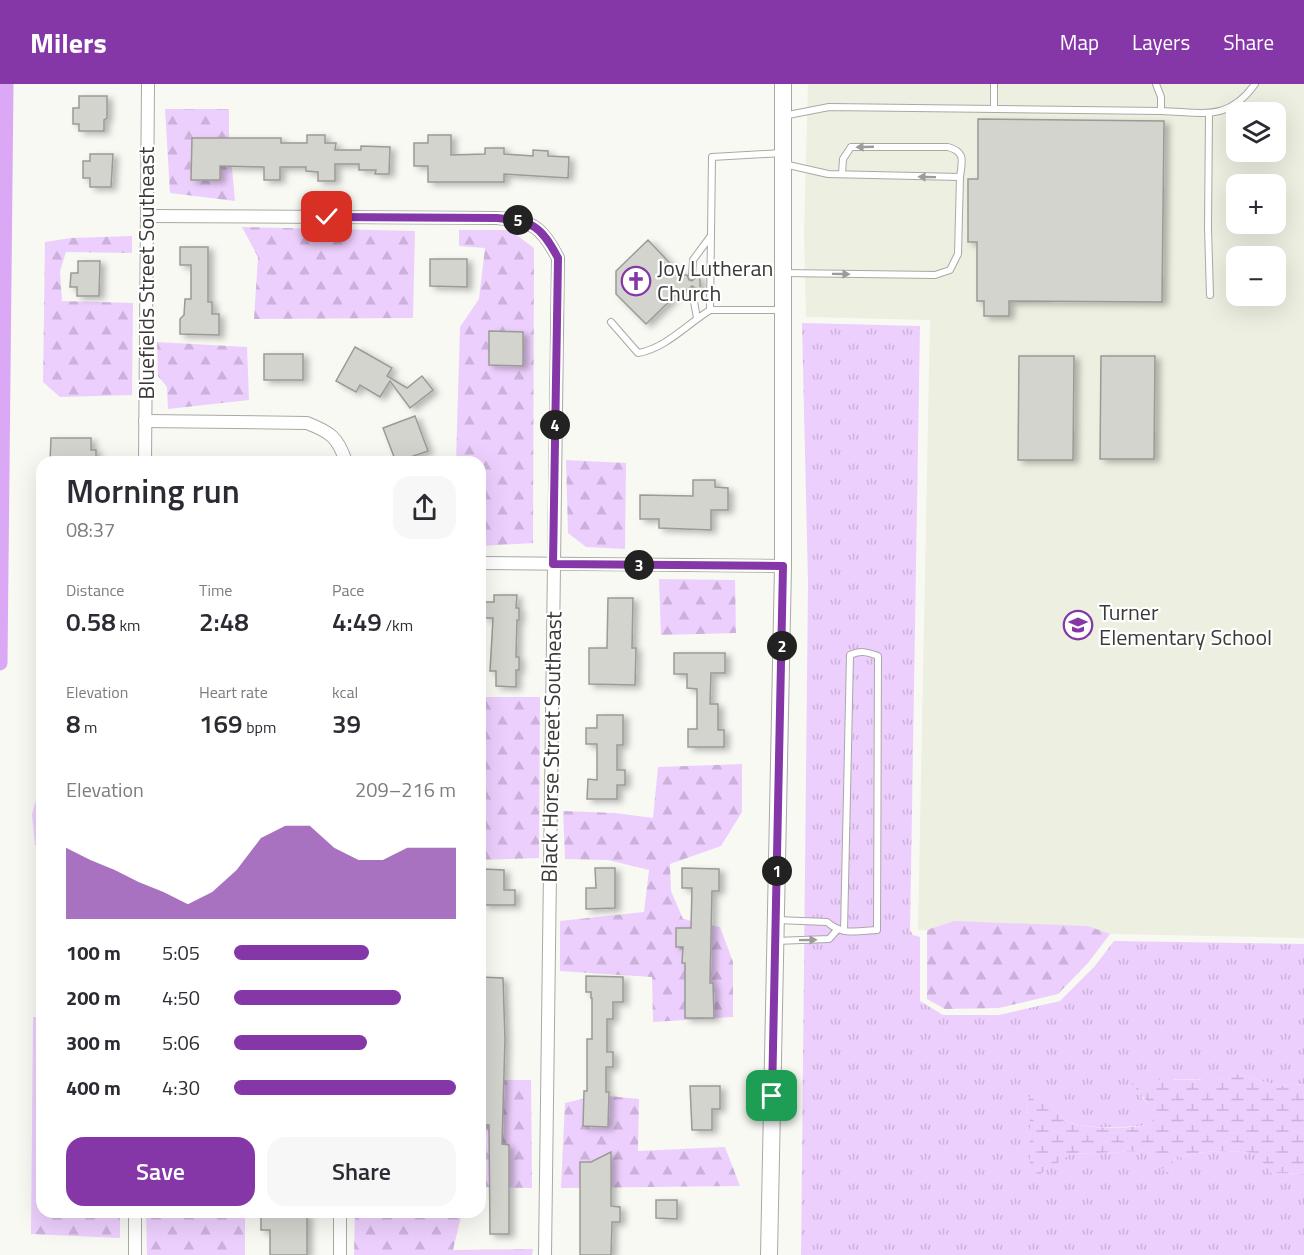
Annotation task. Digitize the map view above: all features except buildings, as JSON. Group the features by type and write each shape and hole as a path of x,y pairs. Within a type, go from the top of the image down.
{"street":[{"name":"Bluefields Street Southeast","path":"145,456 148,84"},
{"path":"769,1255 783,566 783,84"},
{"name":"Black Horse Street Southeast","path":"147,216 524,220 539,230 558,258 545,1255"},
{"path":"145,420 307,423 327,431 336,440 343,456"},
{"path":"486,563 783,566"},
{"path":"135,1218 135,1255"},
{"path":"340,1218 340,1255"}],"lane":[{"path":"994,84 994,109"},
{"path":"1156,84 1161,97 1161,111"},
{"path":"783,116 829,106 1161,111 1209,114 1238,105 1255,84"},
{"path":"1209,114 1210,295"},
{"path":"783,273 934,275 950,270 958,254 962,157 957,149 948,147 851,147 843,159 842,174"},
{"path":"710,310 712,157 783,158 819,174 960,177"},
{"path":"692,276 693,260 711,236"},
{"path":"692,291 697,318"},
{"path":"611,322 638,353 652,350 663,344 710,310 783,310"},
{"path":"775,940 829,939 840,931 877,930 878,656 866,652 856,652 850,655 840,931"},
{"path":"776,920 827,922 840,931"}],"shaded area":[{"name":"Turner Elementary School","path":"808,84 1304,84 1304,938 918,930 930,320 806,317 804,235"}],"green space":[{"path":"165,109 229,109 235,201 170,193"},
{"path":"242,227 415,231 413,318 254,319 258,257"},
{"path":"459,230 510,230 534,248 533,543 486,546 486,456 456,456 460,327 479,299 485,248 459,246"},
{"path":"132,236 132,253 66,252 60,271 62,301 133,303 132,395 60,397 43,382 45,242 71,238"},
{"path":"802,323 920,326 910,930 913,935 920,937 920,1001 943,1015 999,1015 1060,1001 1094,967 1114,941 1304,944 1304,1084 1279,1086 1238,1074 1228,1079 1174,1079 1141,1097 1156,1113 1150,1125 1141,1126 1077,1125 1065,1120 1057,1113 1039,1091 1026,1106 1030,1123 1030,1172 1040,1173 1070,1154 1147,1151 1168,1174 1174,1160 1204,1152 1225,1151 1257,1153 1272,1173 1304,1174 1304,1255 801,1255 808,583"},
{"path":"157,342 247,347 249,400 168,409 167,387 158,376"},
{"path":"566,460 626,463 625,549 586,547 568,533"},
{"path":"659,579 735,580 736,633 661,635"},
{"path":"486,697 540,697 539,858 486,860"},
{"path":"742,764 742,812 721,846 670,864 671,891 683,919 720,927 733,962 733,1017 653,1022 652,977 560,971 560,921 644,912 649,870 608,860 565,859 563,811 615,813 653,818 658,767"},
{"path":"36,800 36,845 35,845 32,814"},
{"path":"954,921 1088,926 1110,934 1088,963 1058,994 999,1008 945,1009 927,999 927,930"},
{"path":"33,1017 36,1017 36,1218 120,1218 120,1238 31,1234"},
{"path":"1238,1074 1279,1086 1304,1084 1304,1174 1271,1173 1256,1153 1225,1151 1204,1152 1174,1160 1168,1175 1147,1151 1071,1154 1040,1174 1030,1173 1030,1123 1026,1106 1031,1094 1039,1091 1062,1116 1077,1125 1109,1128 1142,1126 1150,1125 1156,1113 1132,1084 1136,1080 1228,1079"},
{"path":"486,1080 531,1080 532,1188 486,1187"},
{"path":"599,1095 639,1099 638,1151 725,1147 740,1186 561,1188 565,1103"},
{"path":"146,1218 245,1218 245,1255 147,1255"},
{"path":"355,1218 461,1218 453,1250 533,1249 532,1255 354,1255"}],"waterway":[{"path":"0,663 6,84"}],"place":[{"name":"Joy Lutheran Church","path":"636,281"},
{"name":"Turner Elementary School","path":"1078,625"}],"route":[{"path":"327,217 524,220 539,230 549,242 558,258 553,564 783,566 772,1096"}]}
